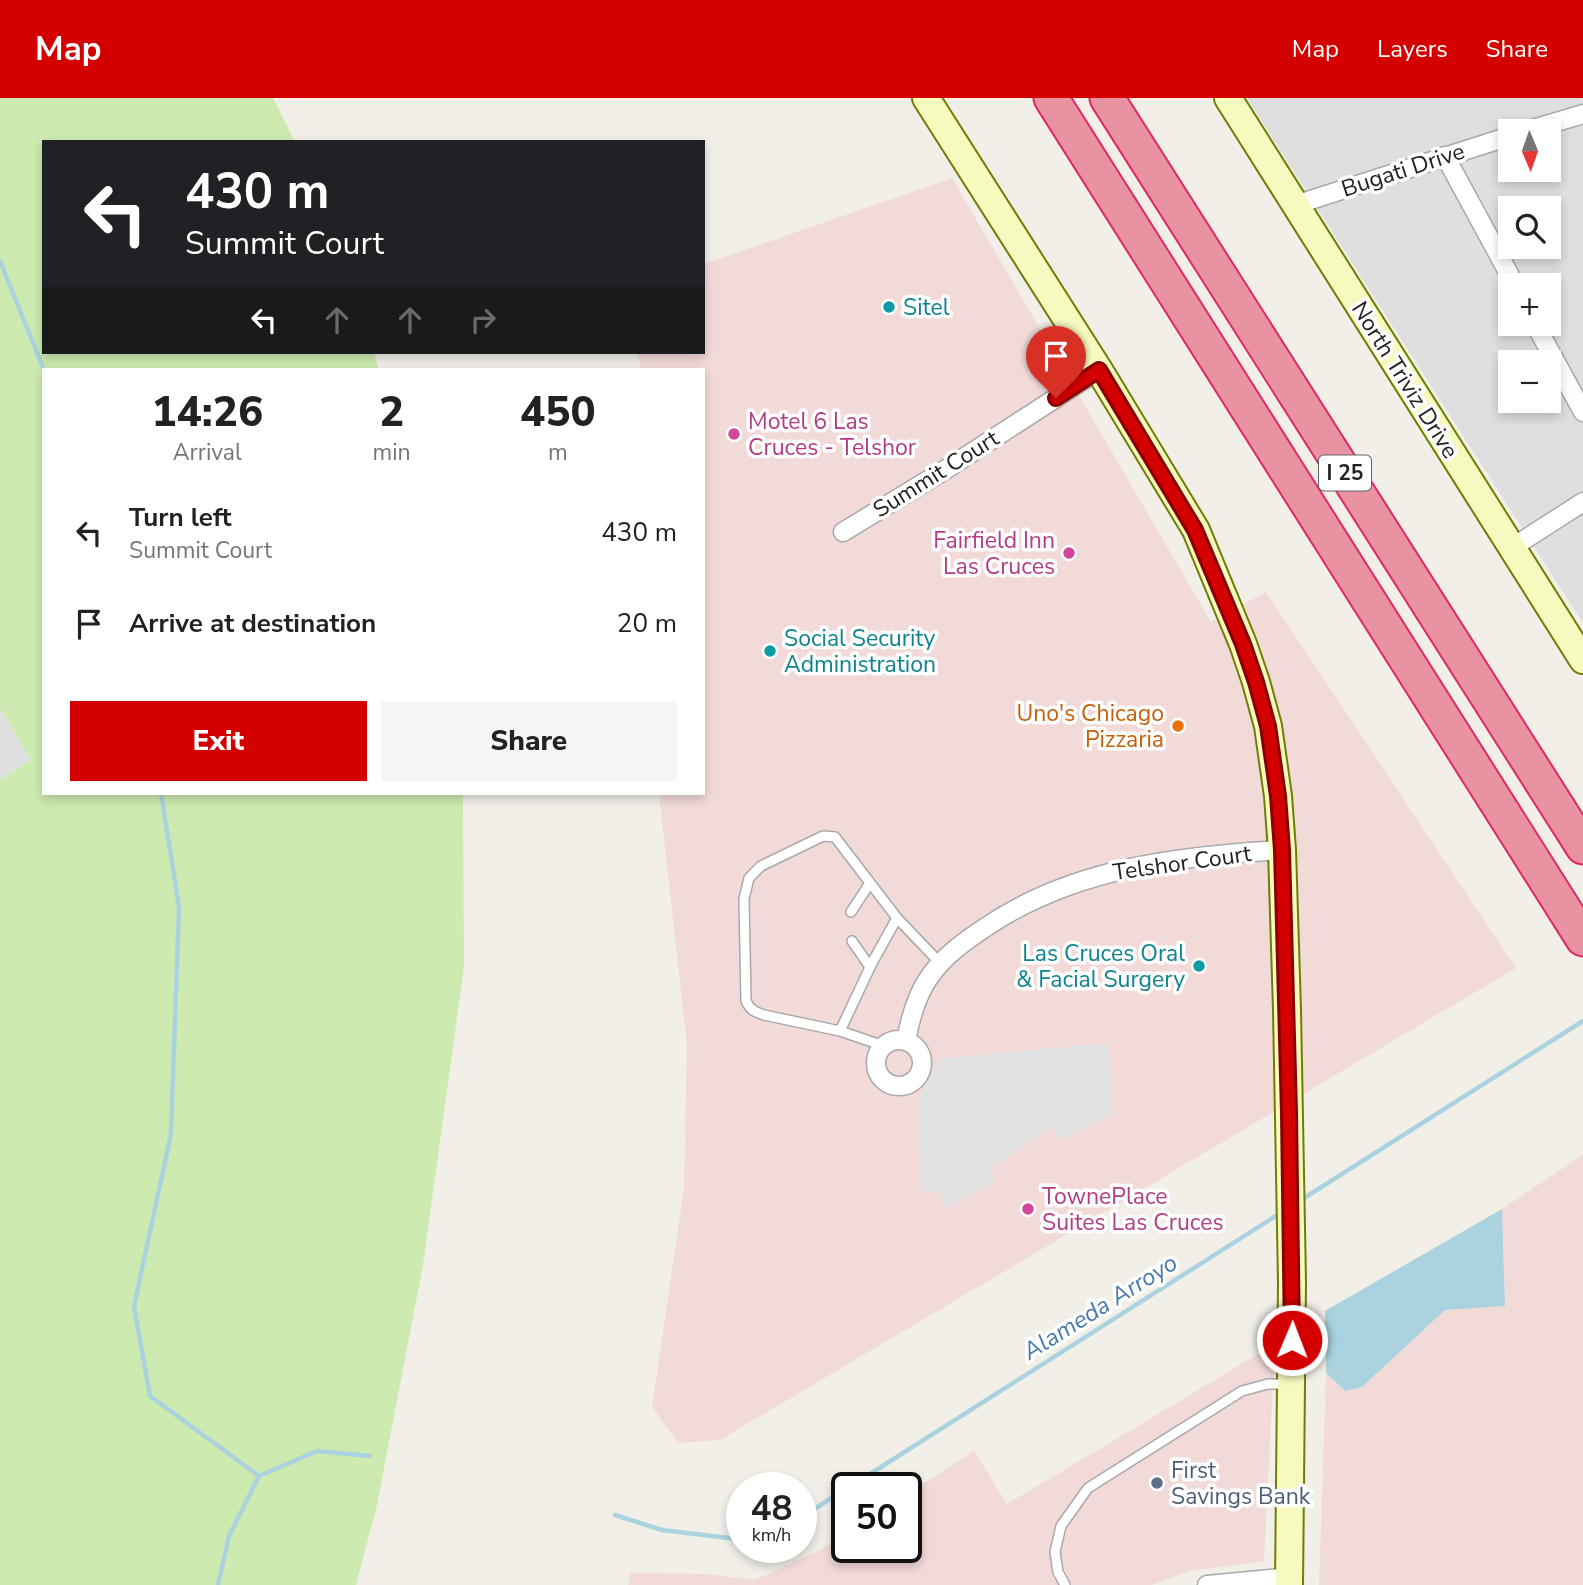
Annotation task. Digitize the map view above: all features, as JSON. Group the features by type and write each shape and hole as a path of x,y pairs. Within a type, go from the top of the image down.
{"highway":[{"name":"I 25","path":"1051,98 1583,939"},
{"name":"I 25","path":"1107,98 1583,848"}],"main road":[{"path":"926,98 1099,370 1195,530 1243,644 1268,726 1282,850 1291,1241 1290,1581"},
{"name":"North Triviz Drive","path":"1228,98 1583,660"}],"street":[{"path":"1561,121 1583,114"},
{"name":"Bugati Drive","path":"1295,205 1498,140"},
{"path":"1445,156 1508,273"},
{"path":"1542,336 1583,412"},
{"name":"Summit Court","path":"843,532 1099,370"},
{"path":"1510,548 1583,502"},
{"name":"Telshor Court","path":"906,1041 910,1019 929,977 959,945 1008,912 1049,892 1100,875 1155,862 1212,854 1282,850"},
{"path":"894,1040 906,1041 918,1050 922,1065 915,1079 901,1086 887,1082 877,1070 877,1056 884,1046 894,1040"},
{"path":"1207,1585 1290,1581"}],"lane":[{"path":"884,1046 840,1031 752,1011 746,1001 744,899 749,878 761,866 828,835 835,837 897,918 941,964"},
{"path":"851,912 870,883"},
{"path":"840,1031 897,918"},
{"path":"852,940 870,967"},
{"path":"1065,1585 1058,1572 1055,1552 1061,1526 1088,1488 1242,1391 1268,1384 1292,1383"}],"shaded area":[{"path":"1247,98 1583,98 1583,623"},
{"path":"952,178 1211,622 1266,592 1516,968 720,1440 678,1443 652,1407 684,1188 687,1044 659,795 705,795 705,368 641,368 637,354 705,354 705,264"},
{"path":"0,708 31,760 0,780"},
{"path":"1108,1043 1113,1114 1059,1140 1052,1128 990,1169 996,1182 946,1209 940,1192 921,1191 919,1096 939,1059"},
{"path":"1583,1155 1583,1585 1319,1585 1326,1373 1344,1391 1362,1387 1445,1310 1505,1305 1502,1209"},
{"path":"1275,1344 1264,1561 1191,1571 1151,1585 628,1585 630,1573 707,1574 755,1580 792,1563 817,1563 817,1551 831,1543 831,1563 922,1563 922,1484 974,1451 1007,1504"}],"green space":[{"path":"0,98 273,98 294,140 42,140 42,354 374,354 378,368 42,368 42,795 463,795 464,967 423,1265 377,1505 356,1585 0,1585 0,780 31,760 0,708"}],"water":[{"path":"1502,1209 1505,1306 1445,1310 1362,1387 1345,1391 1326,1373 1325,1311"}],"waterway":[{"path":"0,261 43,368"},
{"path":"161,795 179,907 171,1134 134,1306 150,1396 259,1476"},
{"name":"Alameda Arroyo","path":"1301,1200 1583,1021"},
{"name":"Alameda Arroyo","path":"873,1472 1282,1212"},
{"name":"Alameda Arroyo","path":"218,1585 229,1536 259,1476 317,1451 370,1456"},
{"name":"Alameda Arroyo","path":"817,1507 831,1498"},
{"name":"Alameda Arroyo","path":"615,1515 662,1530 726,1538"}],"place":[{"name":"Sitel","path":"889,307"},
{"name":"Motel 6 Las Cruces - Telshor","path":"734,434"},
{"name":"Fairfield Inn Las Cruces","path":"1069,553"},
{"name":"Social Security Administration","path":"770,651"},
{"name":"Uno's Chicago Pizzaria","path":"1178,726"},
{"name":"Las Cruces Oral & Facial Surgery","path":"1199,966"},
{"name":"TownePlace Suites Las Cruces","path":"1028,1209"},
{"name":"First Savings Bank","path":"1157,1483"}],"route":[{"path":"1056,398 1099,370 1195,530 1243,644 1268,726 1282,850 1292,1340"}]}
